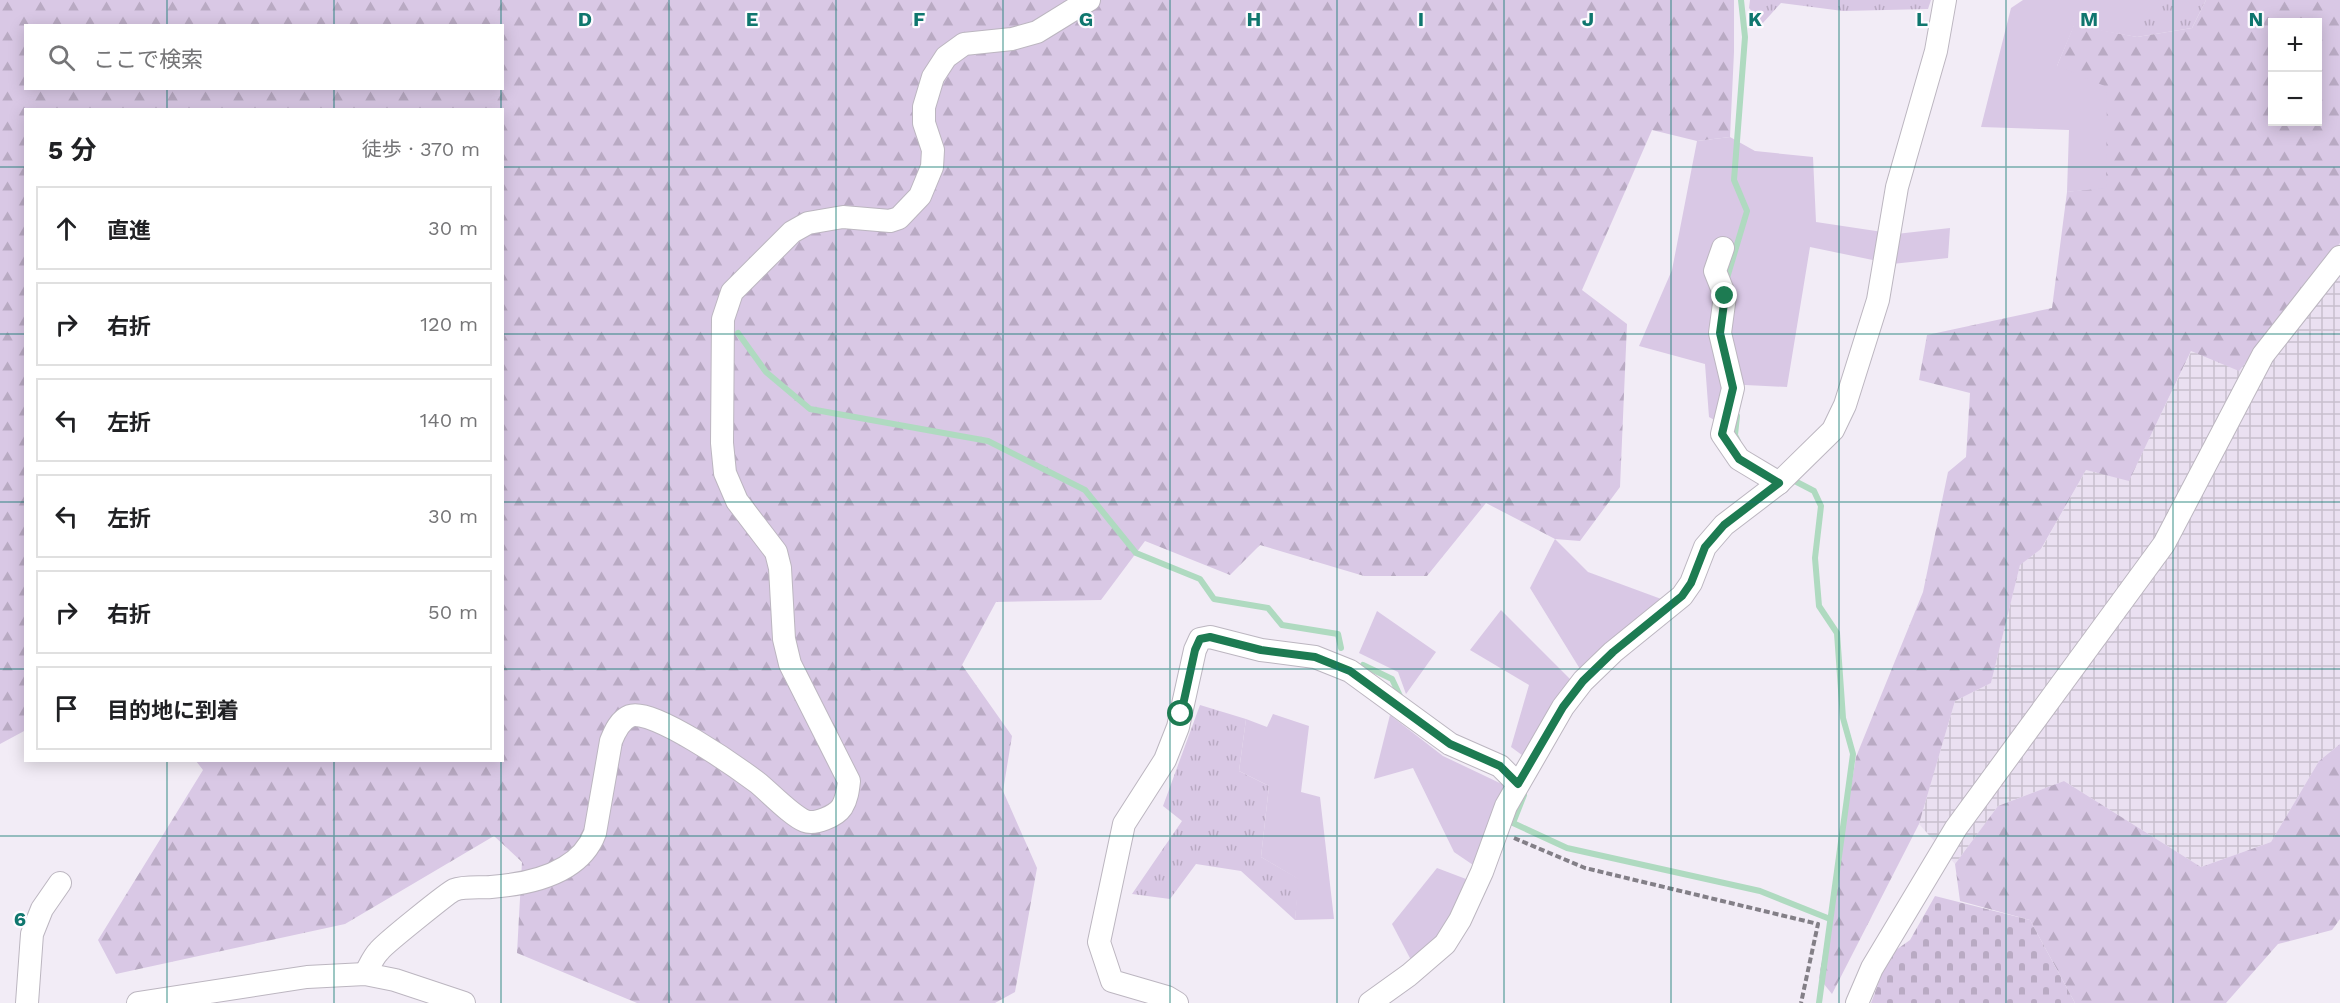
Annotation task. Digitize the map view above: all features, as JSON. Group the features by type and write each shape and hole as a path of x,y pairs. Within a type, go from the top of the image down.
{"street":[{"path":"364,975 379,950 453,890 505,886 529,881 577,861 590,847 595,833 611,741 617,727 630,716 642,715 669,725 756,782 805,821 820,821 841,809 848,793 849,781 790,664 784,639 780,568 776,552 736,501 725,473 722,443 725,308 732,292 792,232 808,223 843,218 890,221 900,218 920,196 932,167 933,150 924,123 924,107 933,77 946,57 964,44 1012,39 1037,32 1089,0"},
{"path":"1370,1003 1445,945 1460,920 1506,806 1563,707 1583,681 1613,652 1682,596 1691,583 1705,547 1724,525 1786,476 1833,430 1845,405 1878,300 1897,187 1936,51 1945,0"},
{"path":"1723,248 1715,272 1725,296 1720,333 1733,388 1722,434 1739,459 1786,476"},
{"path":"1857,1003 1872,968 1956,828 2164,544 2263,356 2340,257"},
{"path":"1177,1003 1167,997 1112,981 1099,942 1124,824 1165,760 1178,727 1195,650 1200,639 1210,637 1261,650 1315,657 1350,671 1450,744 1500,766 1518,784"},
{"path":"27,1003 32,934 42,909 60,883"},
{"path":"138,1003 205,997 307,977 364,975 395,980 464,1003"}],"path":[{"path":"1497,830 1585,868 1818,924 1801,1003"}],"shaded area":[{"path":"2340,243 2340,744 2319,761 2271,842 2201,867 2064,781 1998,806 1955,864 1919,824 1955,701 1991,683 2020,564 2042,548 2086,470 2129,480 2192,350 2239,370"}],"green space":[{"path":"0,0 1734,0 1730,137 1697,141 1652,130 1582,290 1627,324 1620,487 1580,541 1555,539 1486,503 1427,576 1364,576 1260,545 1230,575 1145,541 1101,600 996,602 962,665 1012,736 1003,791 1037,868 1015,992 995,1003 637,1003 517,953 522,862 494,836 345,924 116,974 98,940 203,770 197,762 504,762 504,108 24,108 24,731 0,744"},
{"path":"1750,0 1931,0 1928,9 1843,11 1781,3 1762,24 1749,8"},
{"path":"2023,0 2137,0 2137,37 2074,26 2057,66 2107,87 2106,188 2067,192 2069,130 1981,127 2011,8"},
{"path":"2137,0 2206,0 2192,28 2137,37"},
{"path":"2206,0 2340,0 2340,243 2239,371 2191,351 2129,481 2086,470 2041,549 2020,565 1991,683 1955,701 1919,824 1832,994 1819,978 1856,757 1923,592 1948,472 1966,457 1970,393 1919,380 1927,335 2052,308 2067,192 2106,187 2057,66 2074,25 2137,37 2192,28"},
{"path":"1730,137 1755,151 1813,157 1816,222 1896,234 1950,228 1948,258 1892,264 1810,247 1787,387 1726,384 1718,422 1709,417 1705,364 1639,346 1672,270 1697,141"},
{"path":"1555,539 1588,572 1664,600 1580,669 1530,588"},
{"path":"1501,610 1570,679 1526,758 1511,747 1529,685 1470,650"},
{"path":"1377,611 1436,652 1406,694 1398,672 1359,653"},
{"path":"1200,705 1246,719 1239,771 1269,786 1261,857 1299,879 1295,920 1241,871 1196,864 1170,899 1132,894 1182,821 1163,806"},
{"path":"1273,714 1309,726 1301,792 1320,797 1334,919 1295,920 1298,879 1261,857 1269,786 1239,771 1246,719 1267,727"},
{"path":"1390,715 1443,756 1504,785 1476,867 1454,852 1413,768 1374,779"},
{"path":"2340,744 2340,919 2332,930 2278,944 2226,1003 2075,1003 2030,920 1960,901 1955,864 1998,806 2064,781 2201,867 2271,842 2319,761"},
{"path":"1437,868 1466,879 1444,931 1411,960 1392,924"},
{"path":"1935,896 2030,920 2075,1003 1871,1003 1889,955 1910,940"}],"waterway":[{"path":"1727,278 1747,211 1734,180 1745,37 1741,0"},
{"path":"738,333 766,372 810,409 988,441 1085,490 1136,553 1200,579 1214,599 1268,608 1282,625 1338,634 1341,648"},
{"path":"1737,416 1735,435 1738,441"},
{"path":"1791,479 1814,491 1821,506 1815,558 1819,606 1837,633 1843,718 1853,754 1819,1003"},
{"path":"1363,665 1392,679 1400,696"},
{"path":"1524,795 1513,823 1567,848 1760,891 1830,919"}],"route":[{"path":"1181,714 1195,650 1200,639 1210,637 1261,650 1315,657 1350,671 1450,744 1500,766 1518,784 1563,707 1583,681 1613,652 1682,596 1691,583 1705,547 1724,525 1779,483 1739,459 1722,434 1733,388 1720,333 1725,296"}]}
